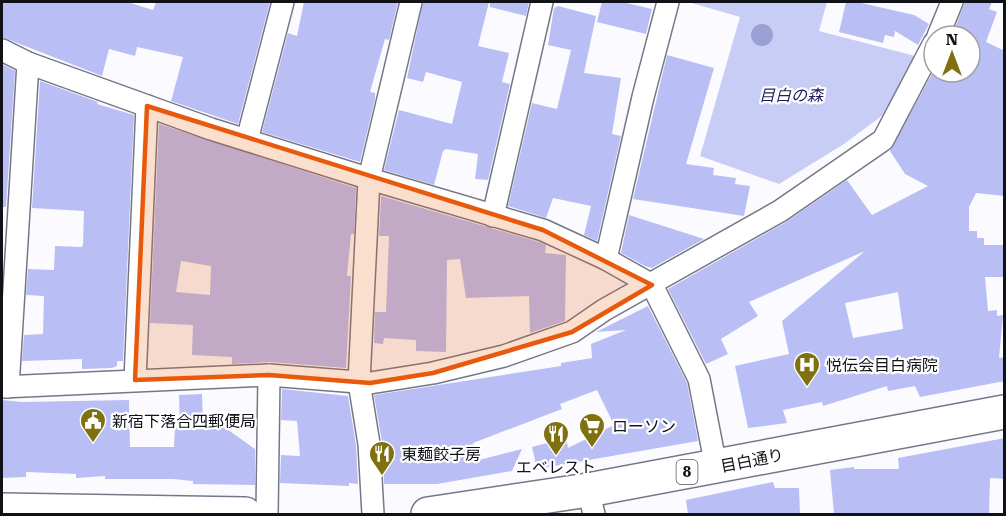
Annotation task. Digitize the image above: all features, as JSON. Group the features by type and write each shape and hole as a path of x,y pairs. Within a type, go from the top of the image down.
{"main road":[{"name":"目白通り","path":"428,514 591,502 716,467 1005,412"},
{"path":"2,510 245,514"}],"street":[{"path":"247,140 283,2"},
{"path":"373,514 369,444 359,382 369,179 411,2"},
{"path":"493,216 542,2"},
{"path":"606,259 643,97 668,2"},
{"path":"943,24 952,2"},
{"path":"2,50 28,63 247,140 369,179 543,230 606,259 652,285 699,380 716,467"},
{"path":"28,63 5,387 269,375 370,383 433,373 504,356 572,332 604,310 780,211 883,140 922,66"},
{"path":"135,380 147,106"},
{"path":"267,514 269,375"}],"highlighted area":[{"path":"147,106 543,230 652,285 572,332 433,373 370,383 269,375 135,380"}],"green space":[{"name":"目白の森","path":"688,2 827,2 819,31 915,56 883,115 844,144 779,184 700,156 740,17"}],"shaded area":[{"path":"762,24 770,27 773,35 770,43 762,46 754,43 751,35 754,27"}],"building":[{"path":"2,2 127,2 153,10 156,2 270,2 238,124 171,101 183,57 137,47 135,56 109,49 102,76 2,37"},
{"path":"304,2 398,2 389,40 385,39 370,92 375,93 375,99 360,162 262,132 288,33 297,36"},
{"path":"423,2 489,2 478,46 509,53 502,82 510,84 488,180 475,179 478,154 446,149 443,151 434,185 384,170 399,110 452,124 462,82 426,72 423,82 407,78"},
{"path":"490,2 529,2 526,16 490,7"},
{"path":"602,2 622,2 652,9 646,34 597,22"},
{"path":"846,2 857,2 914,15 929,24 922,24 922,37 918,45 895,31 894,37 885,35 883,43 839,32"},
{"path":"965,2 992,2 989,9 997,12 986,42 1005,51 1005,196 976,193 969,207 969,231 977,231 977,238 984,238 984,245 1005,245 1005,277 985,277 988,311 997,310 997,316 1003,315 999,358 1005,357 1005,381 920,397 915,386 888,391 887,386 823,406 822,402 783,410 787,423 748,428 735,366 789,354 782,321 865,251 749,302 758,316 721,339 728,354 706,364 668,289 786,222 847,180 872,215 928,186 905,174 890,151 926,84 982,84 982,24 957,24","holes":["898,292 903,329 853,338 845,303"]},
{"path":"558,6 596,16 584,73 621,78 612,134 621,136 597,241 584,235 591,206 553,198 546,218 508,206 532,103 557,109 571,50 548,45 554,8"},
{"path":"667,55 714,68 686,164 714,168 713,175 736,178 735,184 750,186 744,216 633,199"},
{"path":"2,64 15,71 6,207 2,207"},
{"path":"40,81 98,102 97,104 134,115 123,361 117,361 117,366 112,368 82,369 82,359 22,361 24,335 43,334 44,296 26,295 28,269 54,270 55,246 82,247 83,244 84,211 32,208"},
{"path":"159,124 356,188 354,234 351,234 347,276 351,276 346,368 270,362 232,364 232,357 192,355 193,325 150,323","holes":["181,261 211,266 210,295 176,292"]},
{"path":"381,196 539,242 546,245 545,253 566,255 565,321 530,333 529,296 466,298 460,259 447,260 446,352 416,351 416,340 384,338 383,344 374,343 375,312 386,312 389,236 379,236"},
{"path":"629,215 704,239 652,268 645,266 621,253"},
{"path":"648,306 687,383 698,441 537,469 532,447 566,438 568,448 614,425 597,390 560,404 562,409 473,443 479,460 522,449 512,471 437,484 384,484 382,442 374,395 561,366 561,363 592,358 591,344 626,330 596,332"},
{"path":"282,389 348,396 356,445 358,484 349,483 349,486 280,483 281,455 300,456 297,421 281,420"},
{"path":"202,394 203,426 224,427 255,449 255,485 193,484 193,481 173,479 105,479 105,476 76,478 76,474 26,472 26,477 2,478 2,400 22,402 129,400 130,447 174,447 175,428 180,428 179,395"},
{"path":"1005,438 1005,479 990,478 989,514 834,514 830,470 854,467 854,469 899,469 898,458"},
{"path":"773,482 775,488 799,488 800,514 688,514 686,500"}],"place":[{"name":"悦伝会目白病院","path":"807,388"},
{"name":"新宿下落合四郵便局","path":"93,444"},
{"name":"ローソン","path":"592,449"},
{"name":"エベレスト","path":"556,457"},
{"name":"東麺餃子房","path":"382,477"}]}
